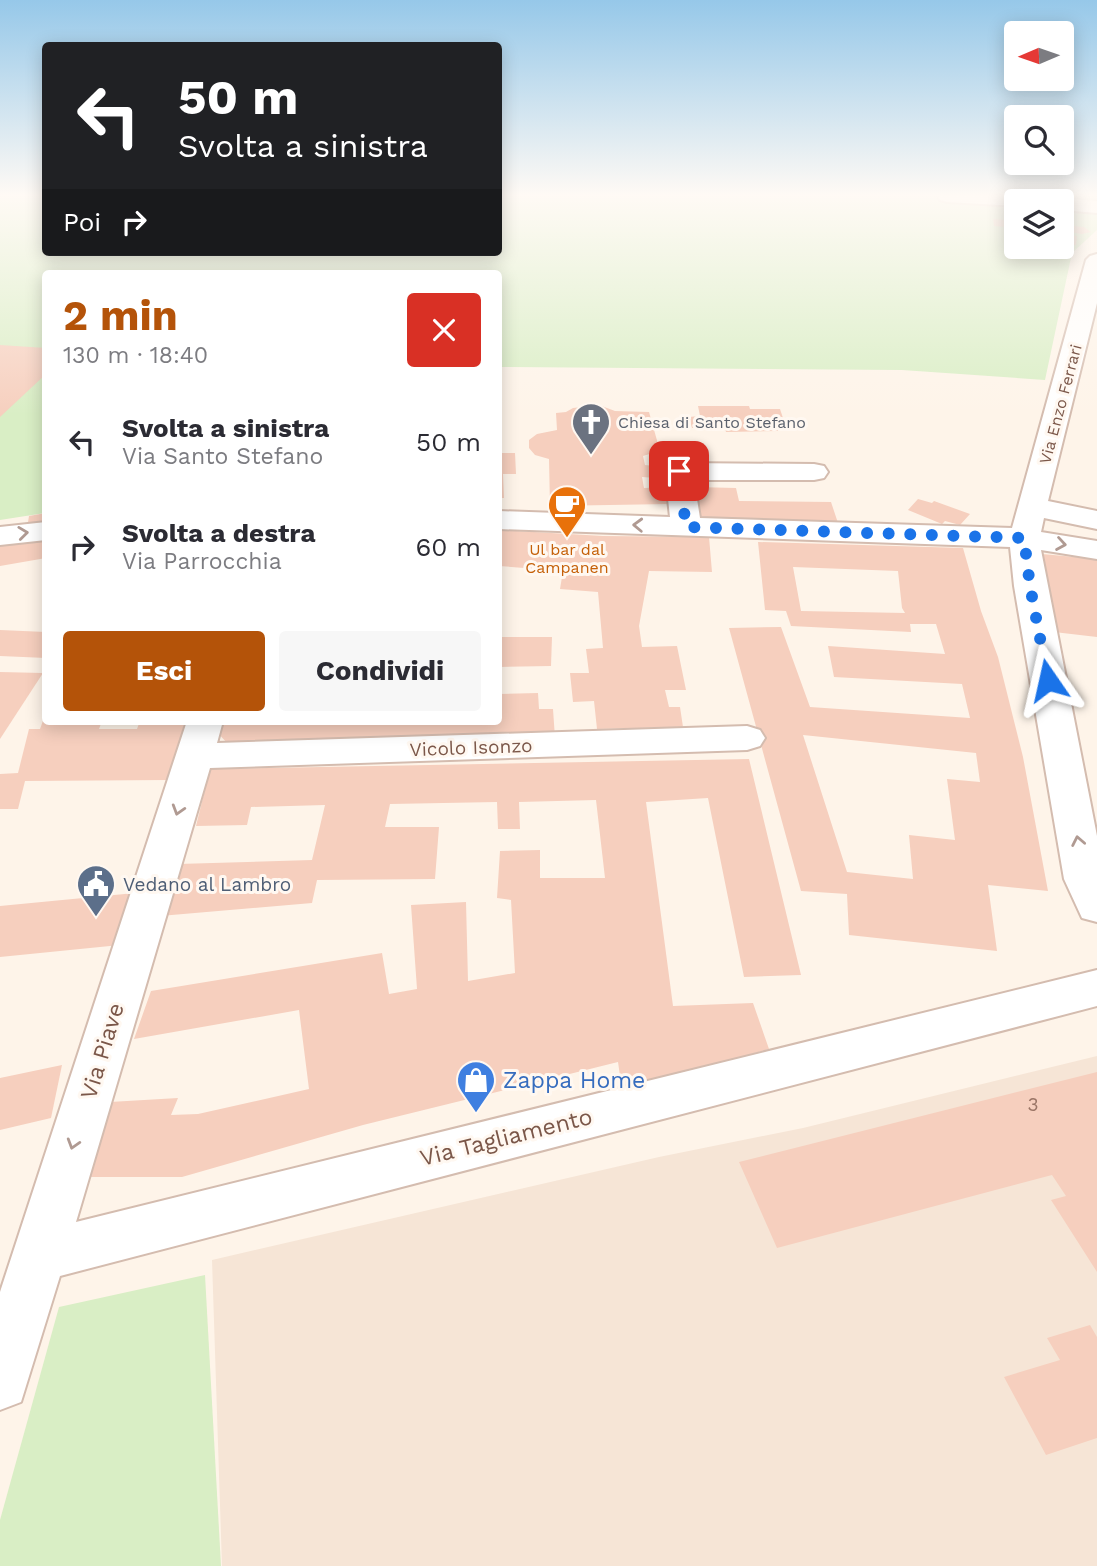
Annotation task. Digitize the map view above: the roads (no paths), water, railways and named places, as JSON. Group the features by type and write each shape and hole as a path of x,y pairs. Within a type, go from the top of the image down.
{"street":[{"name":"Via Enzo Ferrari","path":"1028,523 1095,269"},
{"path":"686,527 679,471 814,472"},
{"path":"502,520 686,527 1097,520"},
{"path":"1028,523 1097,550"},
{"path":"1028,523 1030,586 1085,879 1097,907"},
{"path":"0,536 42,531"},
{"name":"Vicolo Isonzo","path":"200,738 747,738"},
{"name":"Via Piave","path":"0,1381 200,738"},
{"name":"Via Tagliamento","path":"38,1257 1097,988"}],"place":[{"name":"Chiesa di Santo Stefano","path":"591,456"},
{"name":"Ul bar dal Campanen","path":"567,539"},
{"name":"Vedano al Lambro","path":"96,918"},
{"name":"Zappa Home","path":"476,1114"}]}
